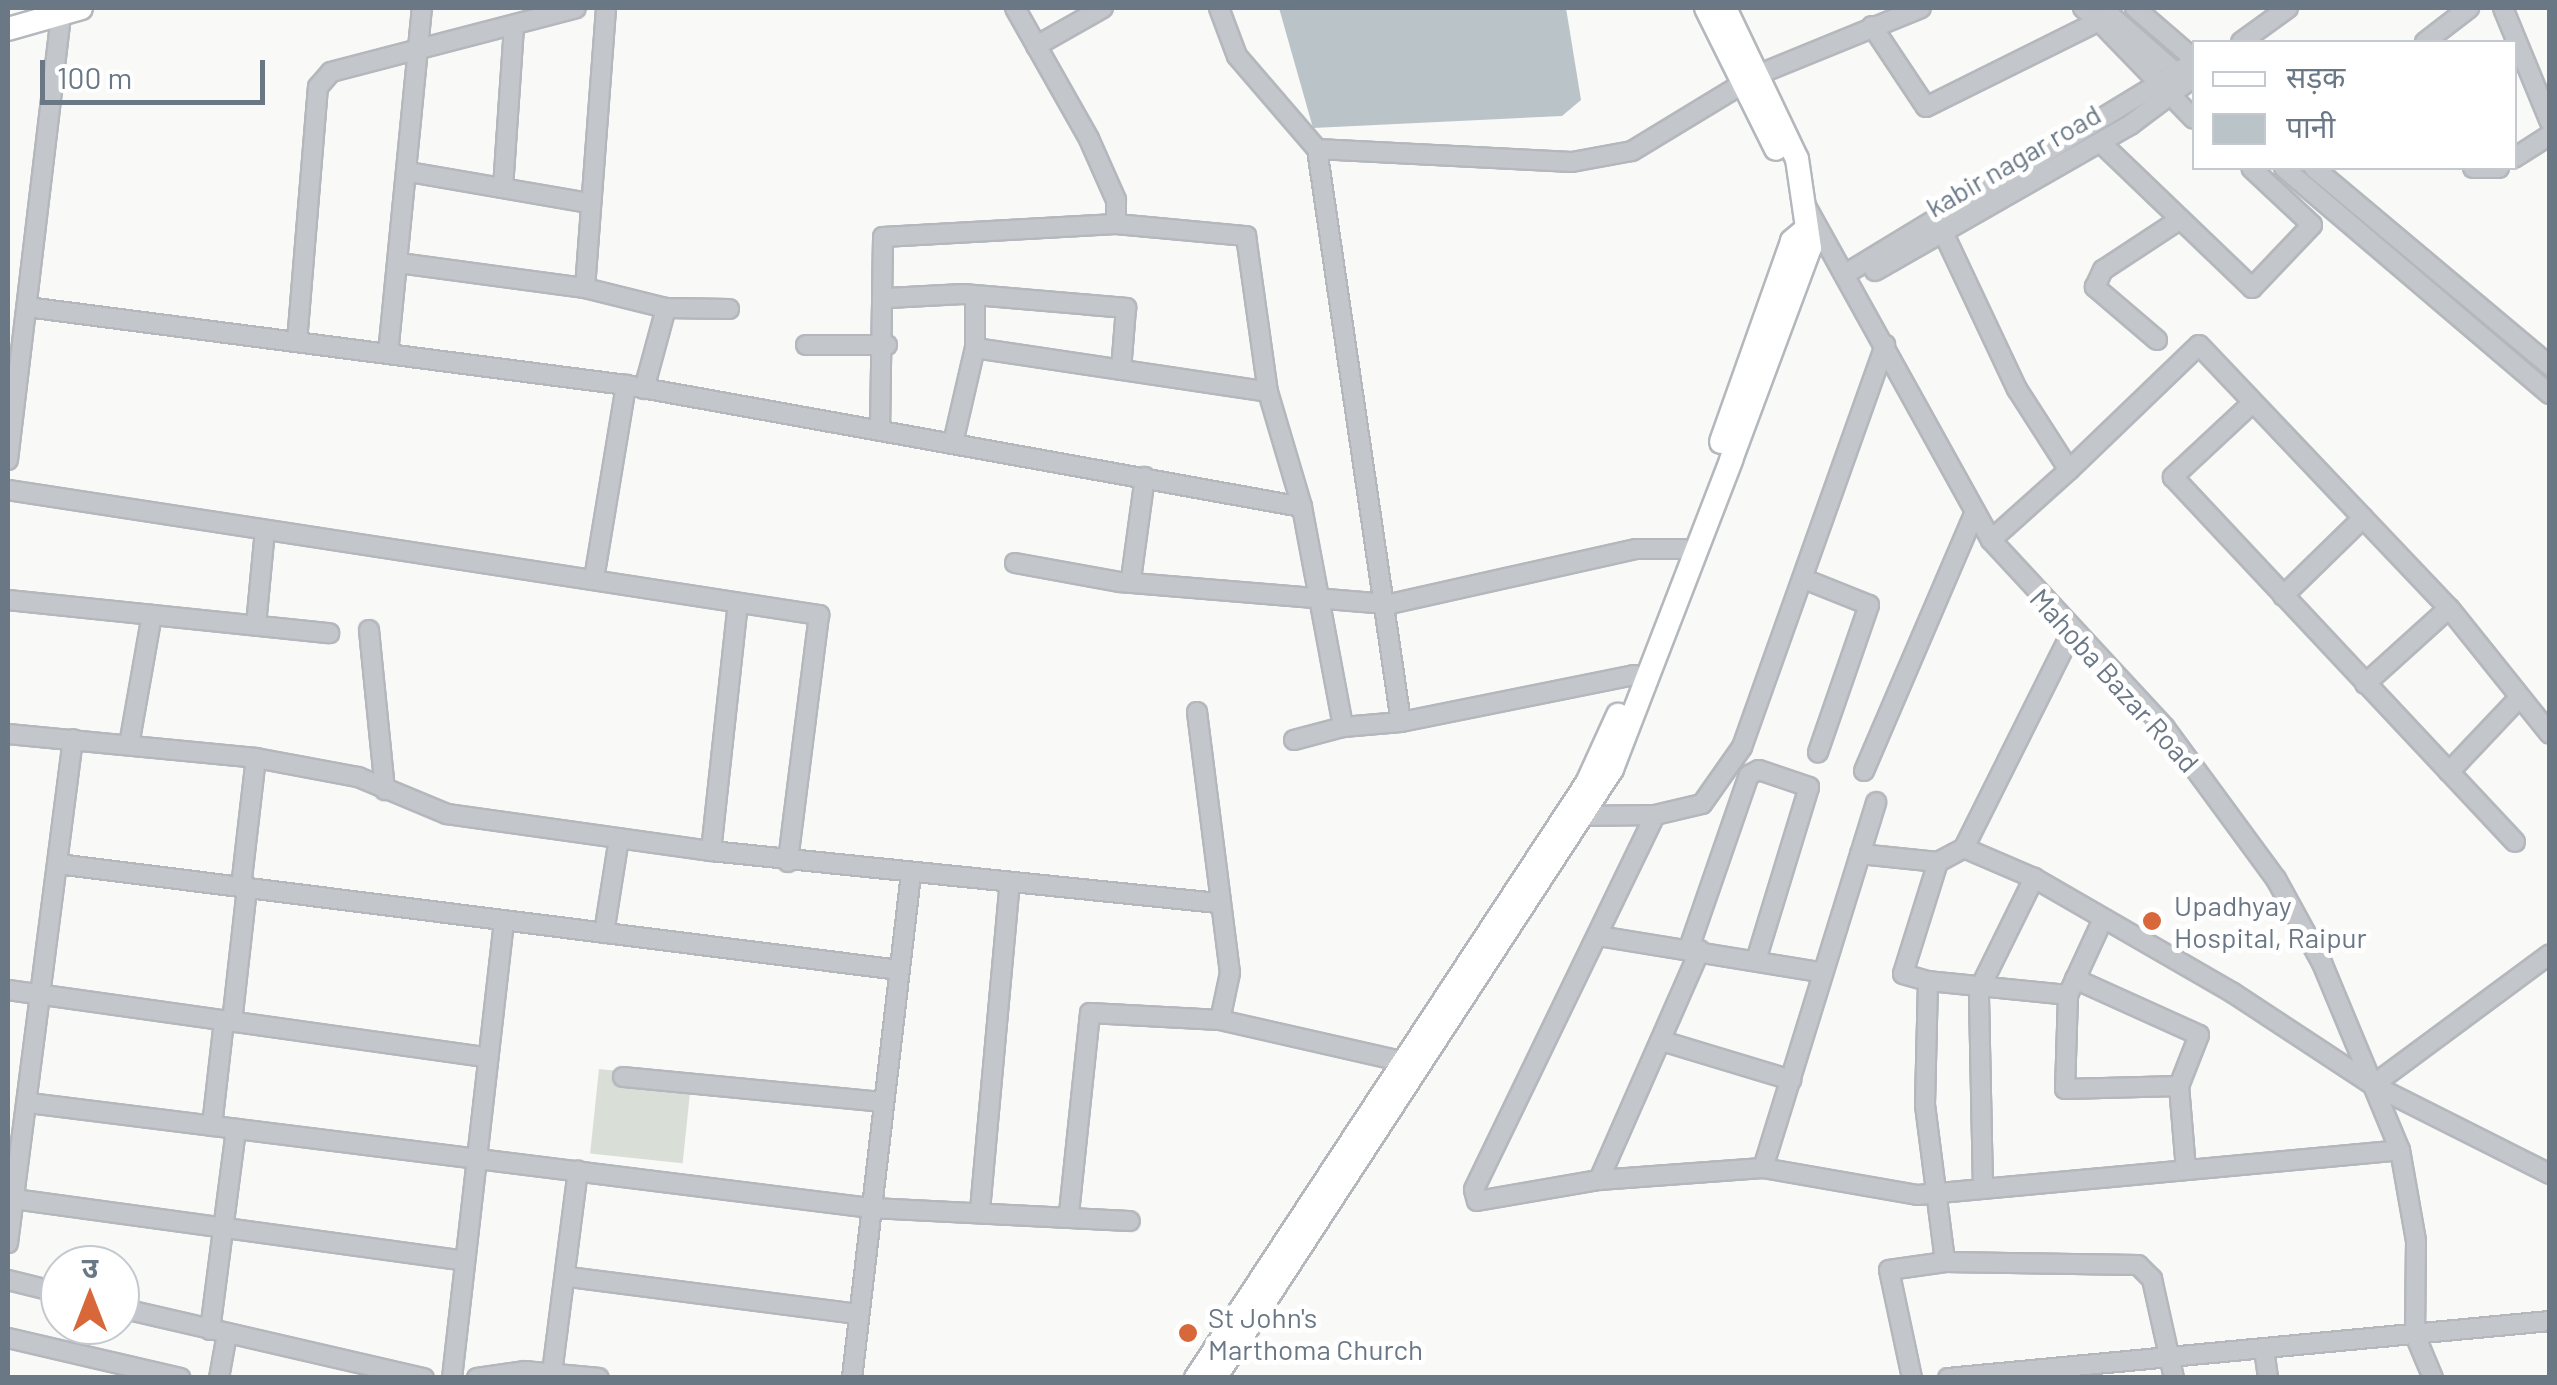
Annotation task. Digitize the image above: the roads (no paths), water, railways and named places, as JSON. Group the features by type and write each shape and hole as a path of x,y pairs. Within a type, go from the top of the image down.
{"main road":[{"name":"Mahoba Bazar Road","path":"1706,8 1751,81"},
{"name":"Mahoba Bazar Road","path":"1725,8 1784,164 1794,170 1803,202"},
{"path":"8,28 71,10"},
{"path":"1196,1378 1574,816 1641,678 1810,248 1804,231 1803,202"},
{"path":"1641,678 1792,241 1804,231"},
{"path":"1215,1378 1410,1063"}],"street":[{"path":"388,354 410,172 422,8"},
{"path":"297,342 318,87 331,72 576,8"},
{"path":"585,288 606,8"},
{"path":"1015,8 1110,185 1116,224"},
{"path":"1036,46 1104,8"},
{"path":"1219,8 1237,56 1317,149 1318,195 1390,604 1402,722"},
{"path":"1317,149 1572,162 1632,150 1751,81 1921,8"},
{"path":"2083,8 2101,14 2188,81"},
{"path":"2134,8 2192,58"},
{"path":"2227,40 2271,8"},
{"path":"2244,40 2288,8"},
{"path":"2429,40 2469,8"},
{"path":"2503,8 2516,40"},
{"path":"8,460 20,313 71,10"},
{"path":"1872,26 1926,107 2101,14"},
{"path":"2101,14 2162,91 2192,117"},
{"path":"503,188 514,26"},
{"path":"2517,42 2550,122"},
{"name":"kabir nagar road","path":"1850,278 1943,232 2100,142 2162,91 2188,81"},
{"path":"1850,278 2162,91"},
{"path":"2517,156 2550,134"},
{"path":"2100,142 2252,288 2312,225 2256,170"},
{"path":"2286,170 2550,394"},
{"path":"2316,170 2550,366"},
{"path":"410,172 589,202"},
{"name":"Mahoba Bazar Road","path":"1803,202 1850,278 1992,540 2072,632 2165,728 2276,879 2400,1150 2416,1240 2415,1335 2432,1378"},
{"path":"2157,340 2095,287 2103,270 2180,220"},
{"path":"880,430 888,298 883,237 1116,224 1246,236 1268,392 1302,507 1343,728"},
{"path":"1943,232 2018,388 2068,470"},
{"path":"400,263 585,288 666,308 728,309"},
{"path":"888,298 975,298 1126,308 1121,370"},
{"path":"953,443 975,348 975,298"},
{"path":"594,580 635,387 666,308"},
{"path":"20,313 297,342 635,387 1302,507"},
{"path":"806,345 887,345"},
{"path":"1574,816 1655,815 1702,804 1742,748 1885,345"},
{"path":"1992,540 2199,345 2449,608 2550,734"},
{"path":"975,348 1268,392"},
{"path":"2248,407 2174,476 2515,842"},
{"path":"1131,580 1145,477"},
{"path":"8,490 819,615 788,862"},
{"path":"1864,771 1975,512"},
{"path":"2283,596 2363,518"},
{"path":"256,625 265,530"},
{"path":"1015,563 1131,580 1390,604 1636,549 1684,549"},
{"path":"1804,579 1869,605 1818,752"},
{"path":"8,600 329,633"},
{"path":"711,851 738,603"},
{"path":"2365,684 2449,608"},
{"path":"129,745 152,614"},
{"path":"368,630 384,790"},
{"path":"1860,854 1938,862 1964,848 2072,632"},
{"path":"1294,740 1343,728 1402,722 1641,678"},
{"path":"2449,772 2519,698"},
{"path":"1197,712 1218,903 1230,973 1220,1020"},
{"path":"8,734 256,758 358,777 447,814 788,862 1218,903"},
{"path":"8,1243 73,739"},
{"path":"212,1126 244,888 256,758"},
{"path":"1599,1180 1662,1042 1749,775 1759,770 1809,787 1756,960"},
{"path":"1763,1168 1820,972 1876,802"},
{"path":"1655,815 1474,1190 1476,1202 1599,1180 1763,1168 1933,1194 2400,1150"},
{"path":"604,933 619,838"},
{"path":"1964,848 2034,878 2373,1085 2550,1174"},
{"path":"1938,862 1903,974 1979,990 2071,987 2200,1035 2180,1086 2186,1170"},
{"path":"58,864 899,970"},
{"path":"852,1378 911,874"},
{"path":"1982,1188 1979,990 2034,878"},
{"path":"980,1210 1010,883"},
{"path":"2102,919 2071,987 2065,1088 2180,1086"},
{"path":"452,1378 460,1260 504,920"},
{"path":"1599,936 1820,972"},
{"path":"2373,1085 2550,954"},
{"path":"1928,981 1933,1194 1945,1262"},
{"path":"8,990 42,998 485,1057"},
{"path":"1069,1212 1090,1013 1220,1020 1410,1063"},
{"path":"1662,1042 1791,1080"},
{"path":"622,1078 883,1102"},
{"path":"29,1103 871,1208 980,1210 1055,1219 1069,1212 1130,1221"},
{"path":"218,1378 224,1228 236,1129"},
{"path":"552,1374 569,1277 578,1171"},
{"path":"14,1199 460,1260"},
{"path":"1912,1378 1889,1270 1945,1262 2138,1265 2152,1279 2174,1378"},
{"path":"569,1277 859,1314"},
{"path":"8,1280 40,1288"},
{"path":"140,1313 424,1378"},
{"path":"1948,1378 2070,1373 2170,1358 2550,1321"},
{"path":"8,1338 180,1378"},
{"path":"2264,1349 2268,1378"},
{"path":"477,1378 552,1374 599,1378"}],"water":[{"path":"1279,8 1566,8 1581,100 1562,116 1313,128"}],"place":[{"name":"Upadhyay Hospital, Raipur","path":"2152,921"},
{"name":"St John's Marthoma Church","path":"1188,1333"}]}
